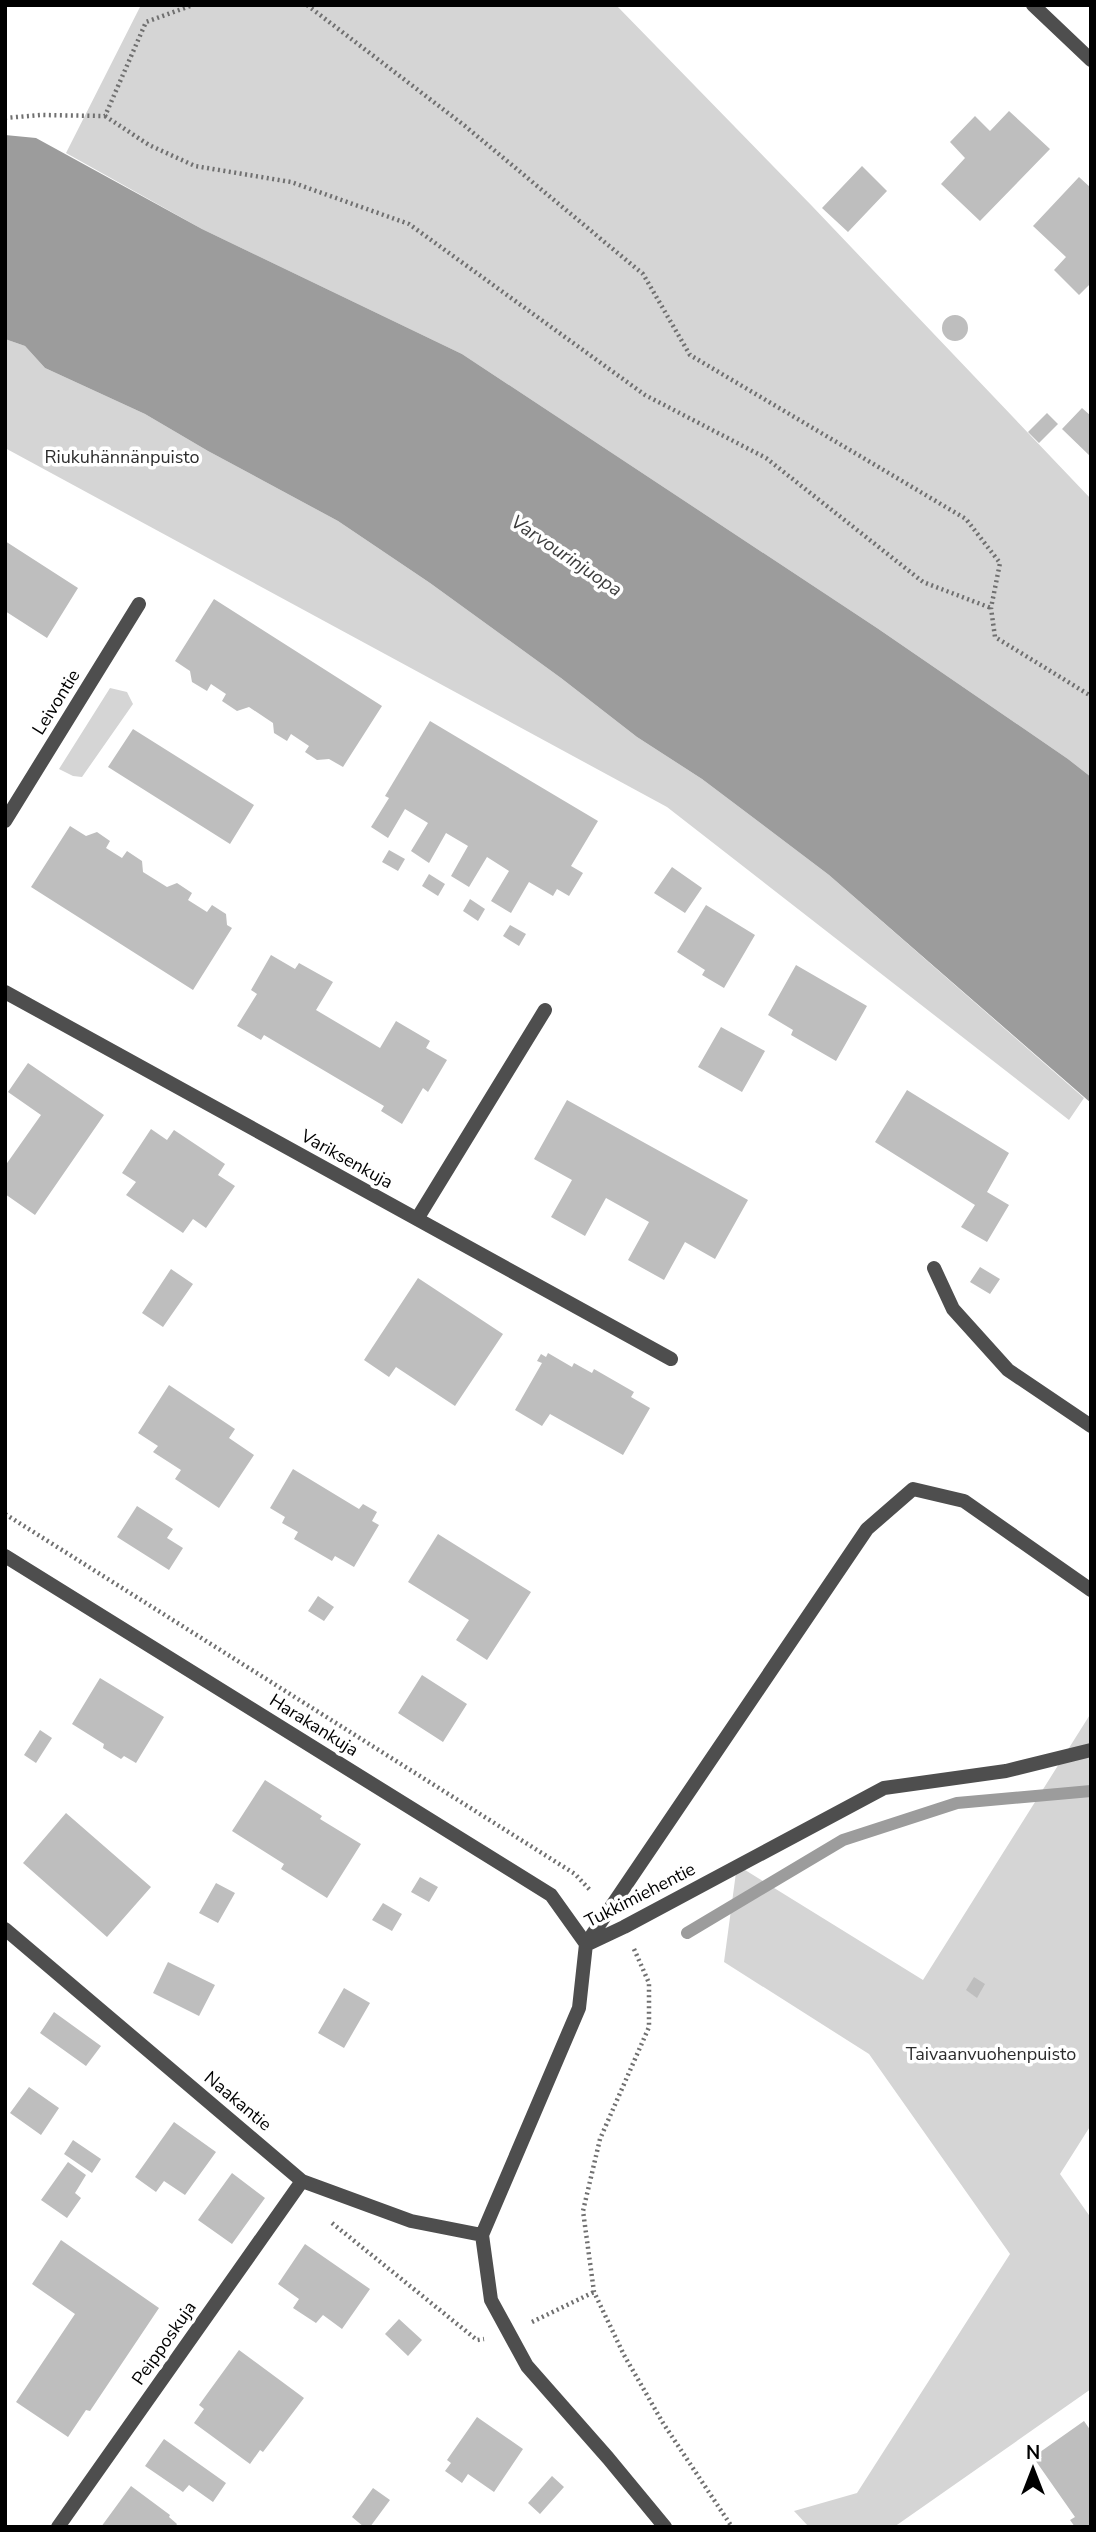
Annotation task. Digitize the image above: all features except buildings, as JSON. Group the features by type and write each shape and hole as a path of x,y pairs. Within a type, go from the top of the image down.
{"street":[{"path":"1033,5 1091,60"},
{"name":"Leivontie","path":"5,821 139,604"},
{"name":"Variksenkuja","path":"5,992 671,1359"},
{"path":"417,1219 545,1010"},
{"path":"934,1268 953,1309 1008,1370 1091,1426"},
{"path":"586,1944 867,1528 913,1489 964,1501 1091,1590"},
{"name":"Harakankuja","path":"5,1556 551,1895 586,1944"},
{"name":"Tukkimiehentie","path":"482,2235 579,2008 586,1944 624,1927 884,1788 1006,1771 1091,1751"},
{"name":"Naakantie","path":"5,1929 299,2186 411,2221 482,2235"},
{"name":"Peipposkuja","path":"58,2527 299,2186"},
{"path":"482,2235 491,2300 527,2366 665,2527"}],"path":[{"path":"105,117 146,22 193,5"},
{"path":"307,5 465,126 643,274 690,355 965,519 1000,563 991,608 995,637 1091,696"},
{"path":"5,118 41,114 105,117 149,145 195,166 291,182 409,224 645,395 766,458 923,582 991,608"},
{"path":"5,1514 575,1874 609,1910"},
{"path":"624,1927 649,1983 649,2027 600,2139 583,2211 594,2292 624,2355 656,2412 732,2527"},
{"path":"299,2186 372,2257 477,2340 509,2333 594,2292"}],"green space":[{"path":"141,5 616,5 1091,499 1091,777 877,628 462,354 202,229 66,153"},
{"name":"Riukuhännänpuisto","path":"5,339 25,346 45,368 145,414 338,521 430,583 637,737 702,779 829,875 1084,1098 1069,1120 667,807 5,448"},
{"path":"110,688 127,692 133,704 82,777 59,769"},
{"name":"Taivaanvuohenpuisto","path":"1091,1713 1091,2125 1060,2174 1091,2218 1091,2389 894,2527 809,2527 794,2511 857,2493 1010,2254 869,2054 724,1962 737,1865 923,1980"}],"water":[{"name":"Varvourinjuopa","path":"5,135 36,138 202,229 462,354 877,628 1091,777 1091,1103 829,875 702,779 637,737 430,583 338,521 145,414 45,368 25,346 5,339"}],"waterway":[{"path":"687,1933 843,1840 957,1803 1091,1791"}]}
